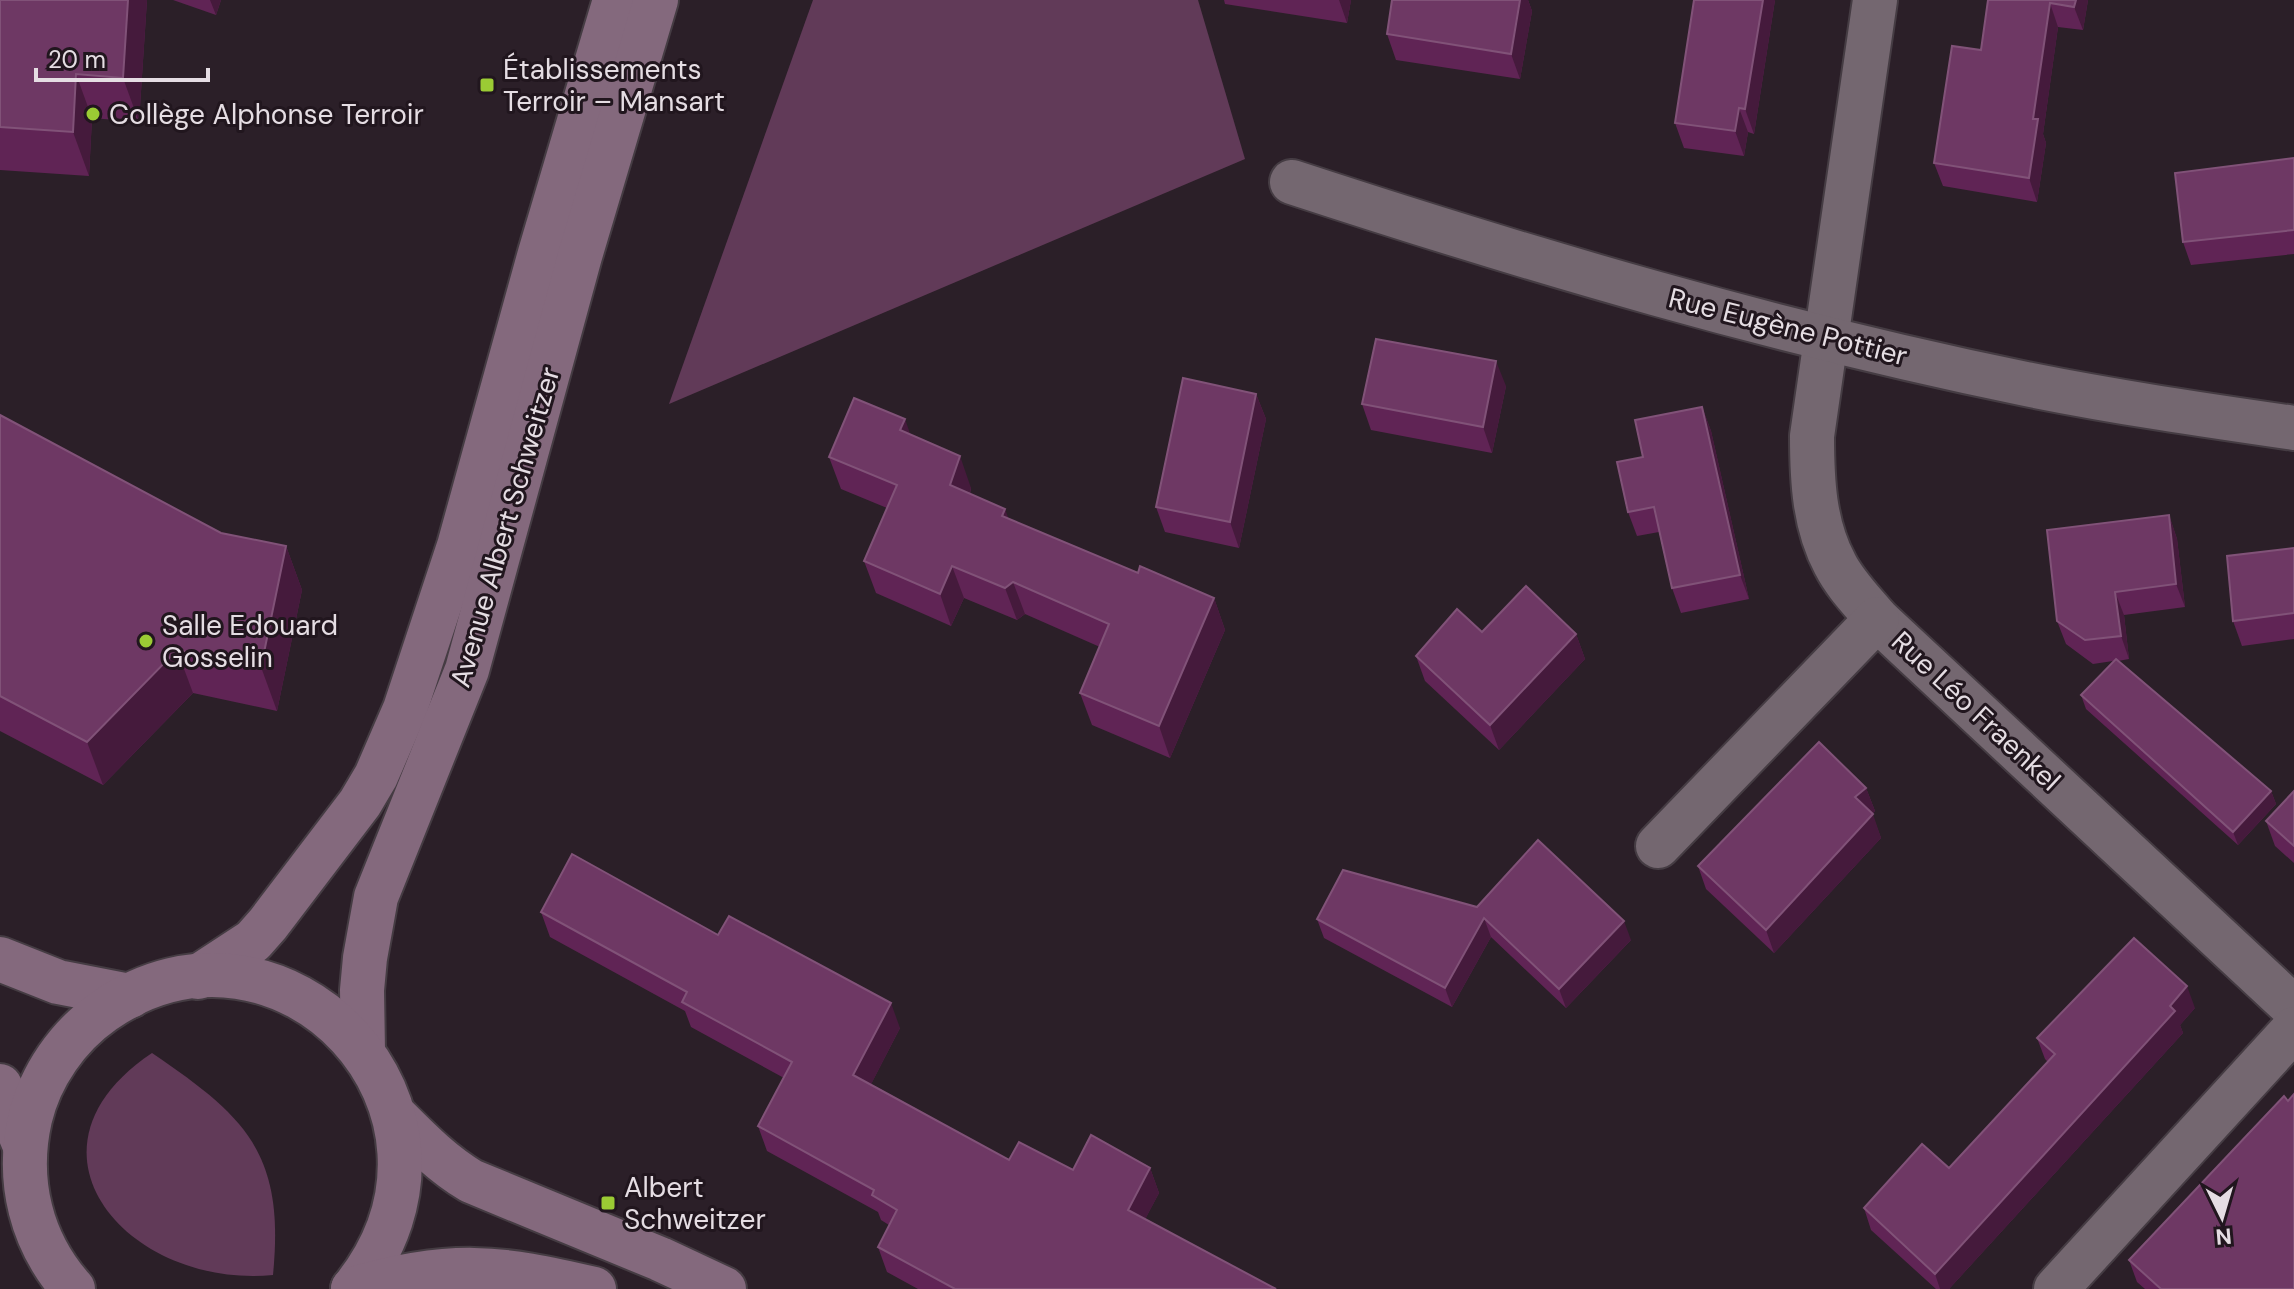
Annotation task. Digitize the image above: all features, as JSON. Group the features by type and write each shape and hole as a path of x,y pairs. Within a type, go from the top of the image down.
{"main road":[{"name":"Avenue Albert Schweitzer","path":"198,977 253,941 268,924 360,803 391,743 418,673 459,546 540,253 615,0"},
{"name":"Avenue Albert Schweitzer","path":"363,1051 363,974 376,897 452,714 467,670 563,316 656,0"},
{"path":"0,959 58,982 130,996"},
{"path":"73,1289 51,1260 36,1230 27,1197 25,1146 38,1096 63,1050 87,1024 130,996 163,983 198,977 240,979 266,984 297,996 327,1015 363,1051 382,1082 394,1115 400,1166 397,1199 381,1247 353,1289"},
{"path":"0,1086 25,1146"},
{"path":"394,1115 448,1167 471,1181 660,1259 724,1289"},
{"path":"353,1289 416,1273 473,1268 532,1274 594,1289"}],"street":[{"name":"Rue Léo Fraenkel","path":"1875,0 1812,436 1815,502 1822,532 1835,565 1877,619 2294,1008"},
{"name":"Rue Eugène Pottier","path":"1292,182 1580,274 1825,337 2027,384 2294,428"},
{"path":"1658,846 1877,619"},
{"path":"2056,1289 2294,1029"}],"shaded area":[{"path":"813,0 1198,0 1245,159 669,404"},
{"path":"152,1053 212,1098 235,1119 252,1142 265,1168 272,1198 275,1233 273,1275 220,1273 173,1260 133,1236 104,1206 88,1170 89,1131 110,1091"}],"building":[{"path":"0,0 128,0 123,78 76,74 73,132 0,127"},
{"path":"1392,0 1520,0 1511,54 1387,34"},
{"path":"1694,0 1763,0 1745,109 1739,108 1735,131 1675,123"},
{"path":"1988,0 2076,0 2074,7 2050,3 2033,119 2038,119 2029,178 1934,163 1952,46 1981,50"},
{"path":"2294,158 2294,230 2183,242 2175,173"},
{"path":"1376,339 1496,361 1483,427 1362,404"},
{"path":"1183,378 1256,394 1230,522 1156,507"},
{"path":"854,398 905,419 900,430 960,456 950,485 1005,509 1002,516 1138,573 1140,566 1214,598 1159,726 1080,693 1109,624 1013,582 1005,588 952,566 940,594 864,561 897,485 829,457"},
{"path":"1702,407 1740,575 1672,588 1654,507 1628,512 1617,462 1643,457 1635,420"},
{"name":"Salle Edouard Gosselin","path":"0,415 221,533 286,546 261,667 177,650 87,742 0,696"},
{"path":"2169,515 2176,584 2115,592 2121,636 2085,640 2057,621 2047,530"},
{"path":"2294,548 2294,613 2233,621 2227,556"},
{"path":"1526,586 1576,634 1490,725 1416,656 1457,609 1482,632"},
{"path":"2116,659 2271,791 2233,832 2081,695"},
{"path":"1819,742 1866,788 1855,797 1873,814 1766,930 1698,866"},
{"path":"2294,791 2294,846 2266,821"},
{"path":"1538,840 1624,921 1559,989 1484,918 1445,988 1317,919 1343,870 1477,907"},
{"path":"572,854 718,935 729,916 891,1003 853,1075 1009,1160 1019,1142 1073,1170 1091,1135 1150,1168 1128,1210 1276,1289 955,1289 878,1247 897,1210 872,1195 874,1190 758,1126 792,1062 682,1002 687,992 541,912"},
{"path":"2134,938 2187,986 2170,1006 2175,1011 1935,1274 1864,1208 1922,1144 1949,1168 2055,1054 2037,1038"},
{"path":"2294,1094 2294,1289 2161,1289 2129,1260 2284,1096 2288,1101"}],"place":[{"name":"Établissements Terroir – Mansart","path":"487,85"},
{"name":"Collège Alphonse Terroir","path":"93,114"},
{"name":"Salle Edouard Gosselin","path":"146,641"},
{"name":"Albert Schweitzer","path":"608,1203"}]}
